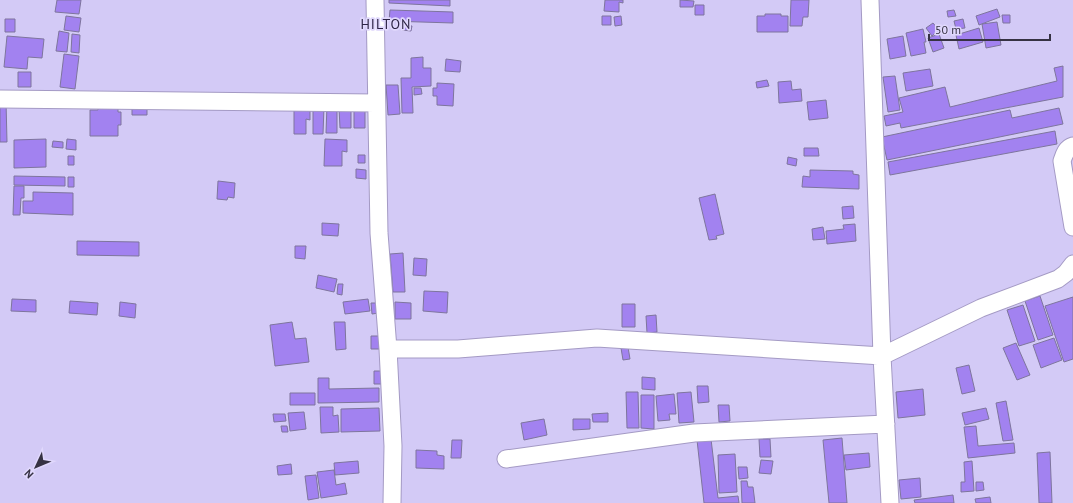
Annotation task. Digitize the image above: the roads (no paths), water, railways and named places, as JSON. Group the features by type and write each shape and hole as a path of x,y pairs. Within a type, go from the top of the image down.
{"street":[{"path":"375,0 379,233 388,349 393,446 392,503"},
{"path":"870,0 882,356 890,503"},
{"path":"0,99 376,103"},
{"path":"1073,146 1070,147 1065,153 1062,161 1073,227"},
{"path":"388,349 458,349 597,338 882,356 981,308 1058,279 1066,273 1073,264"},
{"path":"506,459 694,433 886,424"}],"district":[{"name":"HILTON","path":"386,24"}]}
